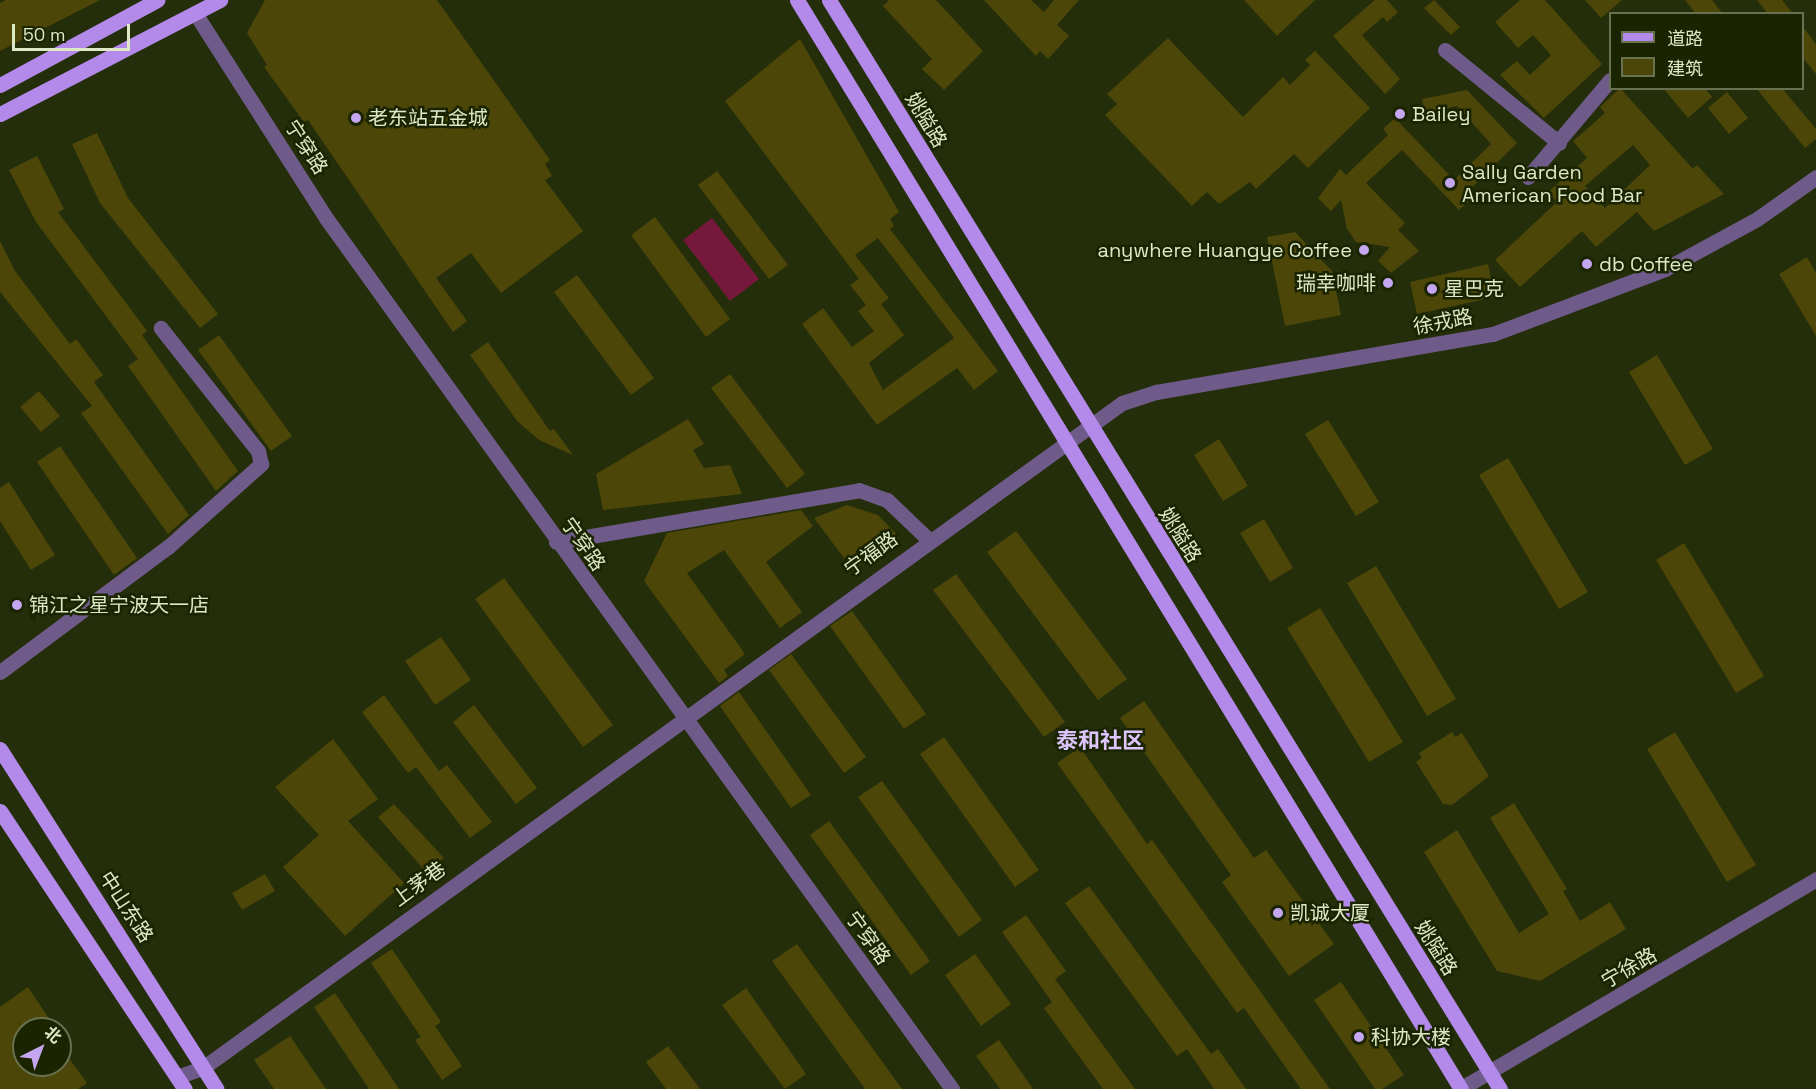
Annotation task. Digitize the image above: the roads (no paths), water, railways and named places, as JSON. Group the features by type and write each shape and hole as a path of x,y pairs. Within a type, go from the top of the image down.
{"main road":[{"path":"0,85 157,0"},
{"path":"0,114 220,0"},
{"path":"797,0 1063,441 1461,1089"},
{"name":"姚隘路","path":"829,0 1087,425 1500,1089"},
{"name":"中山东路","path":"0,749 217,1089"},
{"path":"0,811 181,1083"}],"street":[{"name":"宁穿路","path":"195,13 326,218 681,717 952,1089"},
{"path":"1445,50 1559,143"},
{"path":"1528,177 1609,82"},
{"name":"徐戎路","path":"1087,425 1122,403 1156,392 1504,330 1665,269 1757,219 1816,177"},
{"path":"0,672 168,547 261,464 258,451 161,328"},
{"name":"宁福路","path":"681,717 1087,425"},
{"path":"556,542 859,490 887,500 928,539"},
{"name":"上茅巷","path":"181,1083 681,717"},
{"name":"宁徐路","path":"1461,1089 1816,879"}],"place":[{"name":"Bailey","path":"1400,114"},
{"name":"老东站五金城","path":"356,118"},
{"name":"Sally Garden American Food Bar","path":"1450,183"},
{"name":"anywhere Huangye Coffee","path":"1364,250"},
{"name":"db Coffee","path":"1587,264"},
{"name":"瑞幸咖啡","path":"1388,283"},
{"name":"星巴克","path":"1432,289"},
{"name":"锦江之星宁波天一店","path":"17,605"},
{"name":"凯诚大厦","path":"1278,913"},
{"name":"科协大楼","path":"1359,1037"}],"district":[{"name":"泰和社区","path":"1100,741"}]}
